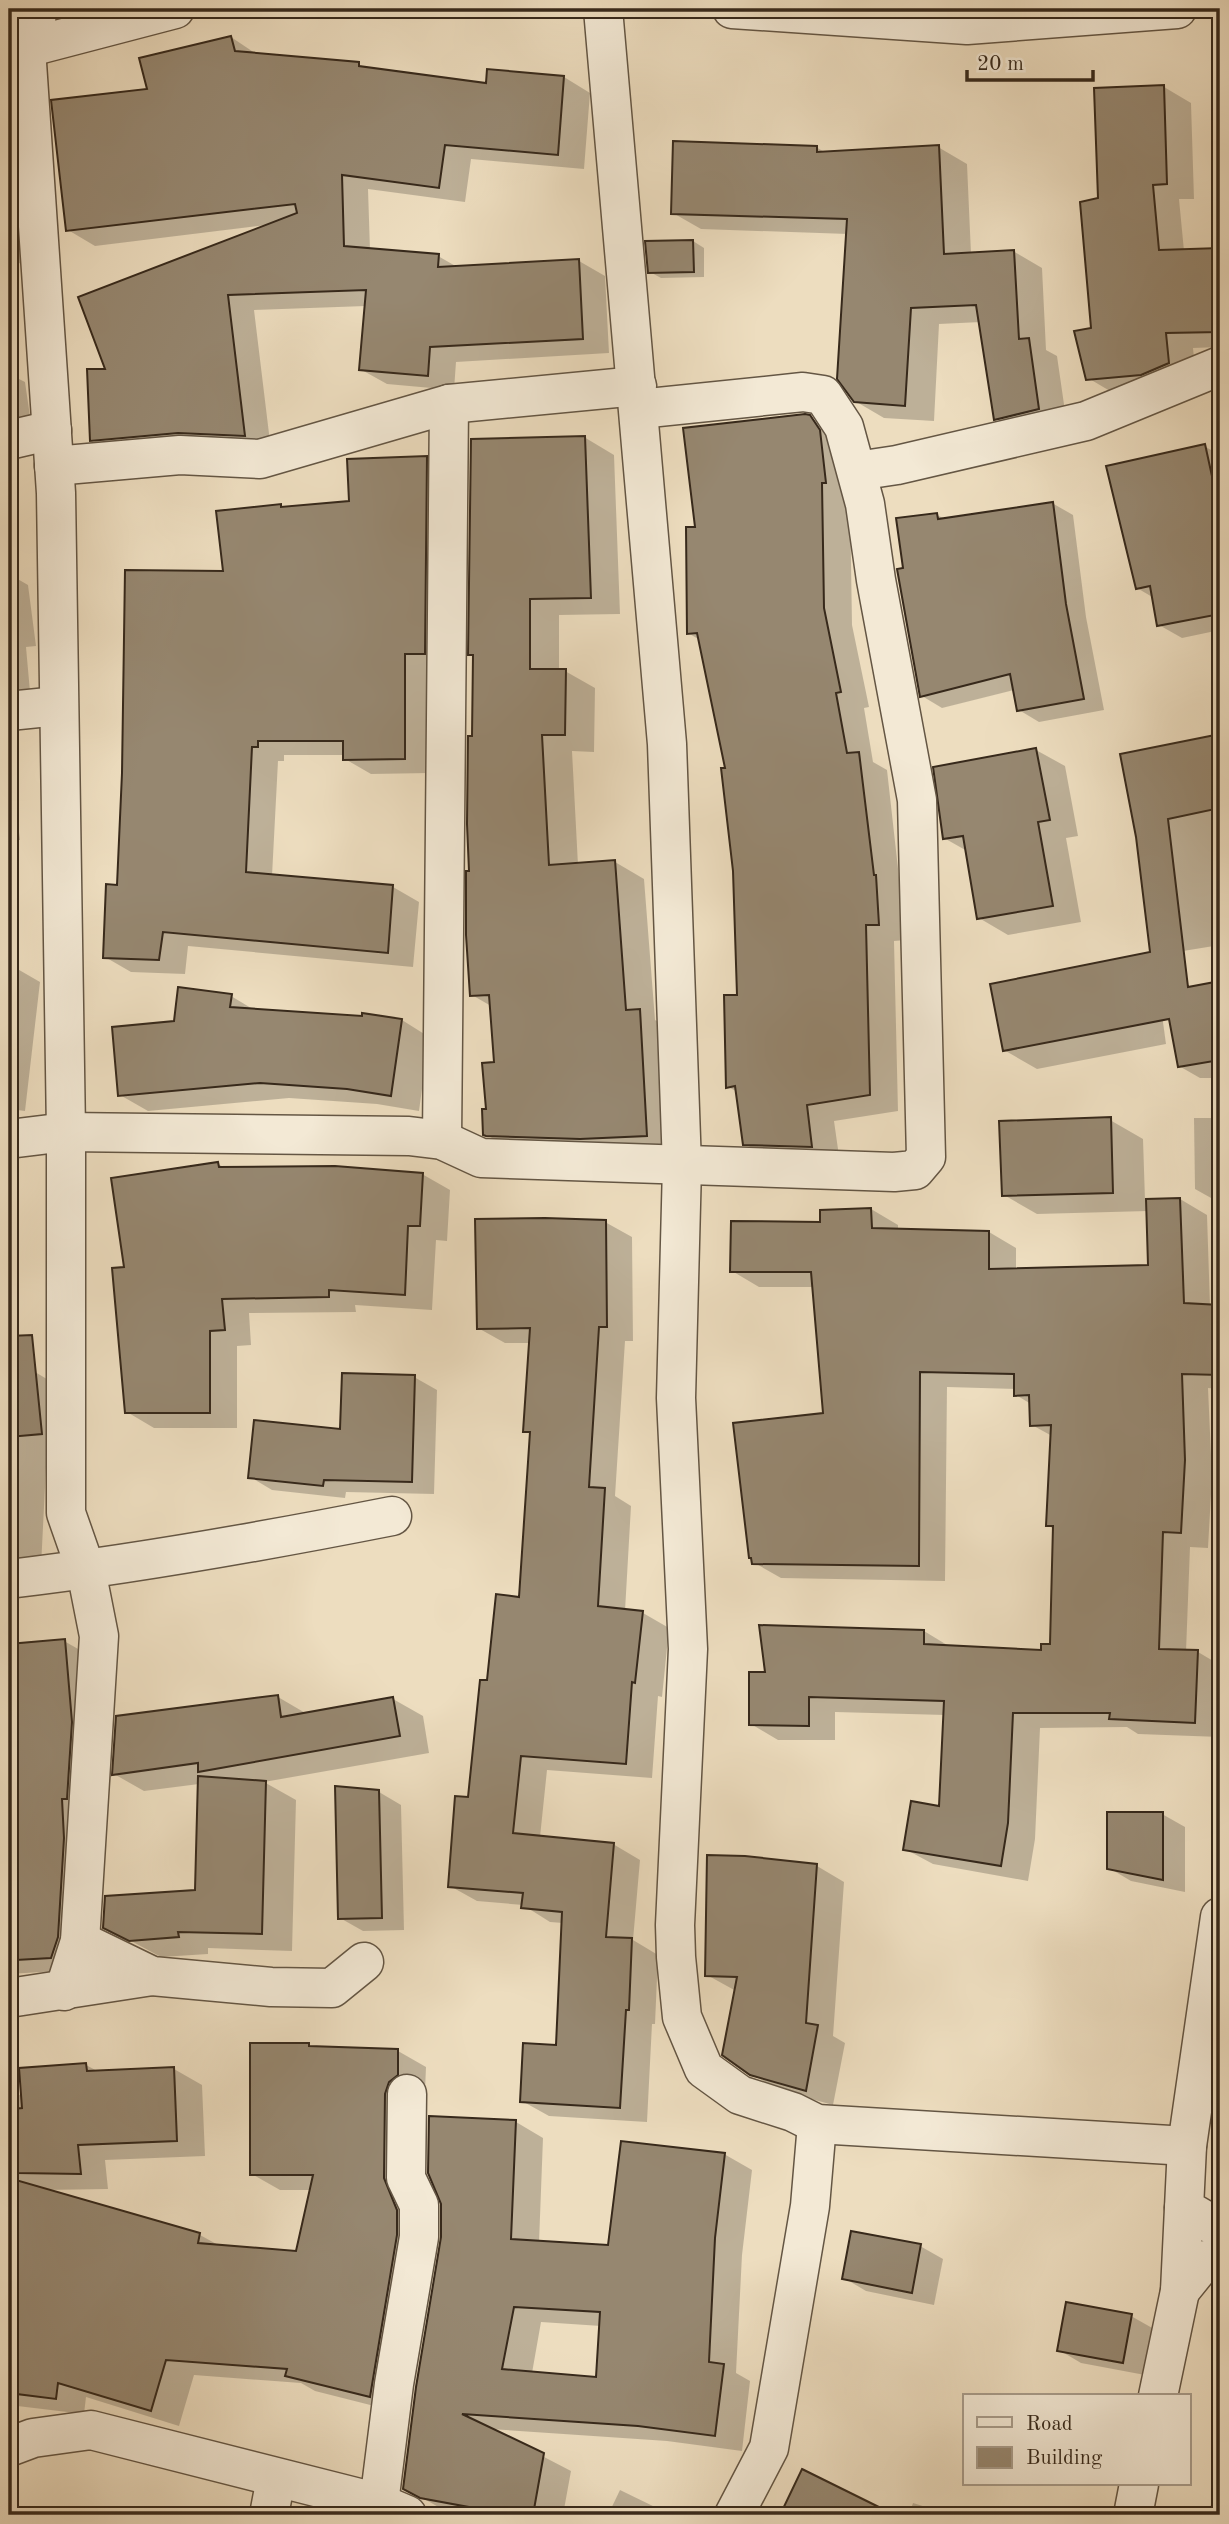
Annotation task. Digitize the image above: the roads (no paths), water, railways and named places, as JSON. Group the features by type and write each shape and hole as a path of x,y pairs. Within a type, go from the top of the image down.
{"street":[{"path":"37,9 36,23 18,49 53,448 66,1132 66,1513 86,1570 100,1636 80,1941 64,1991"},
{"path":"18,49 175,9"},
{"path":"603,9 667,744 682,1166 676,1398 688,1649 675,1925 682,2017 704,2069 740,2095 793,2112 817,2124 1187,2146"},
{"path":"732,9 968,17 1177,9"},
{"path":"857,471 897,466 1086,421 1220,366"},
{"path":"9,440 53,448 260,459 449,404 803,392 823,395 844,427 865,504 876,580 917,800 926,1157 915,1170 894,1172 481,1158 442,1140 409,1136 66,1132 9,1139"},
{"path":"442,1140 449,404"},
{"path":"9,711 58,706"},
{"path":"9,1579 86,1570 392,1516"},
{"path":"1158,2394 1180,2291 1187,2146 1220,1917"},
{"path":"80,1941 152,1976"},
{"path":"9,1998 152,1976 271,1987 332,1989 364,1962"},
{"path":"9,2447 33,2438 91,2430 393,2509 394,2384 419,2237 419,2205 406,2178 407,2094"},
{"path":"734,2515 769,2448 810,2206 817,2124"},
{"path":"1184,2208 1220,2229"},
{"path":"1180,2291 1205,2260 1220,2258"},
{"path":"269,2515 275,2478"},
{"path":"1133,2515 1139,2486"}]}
